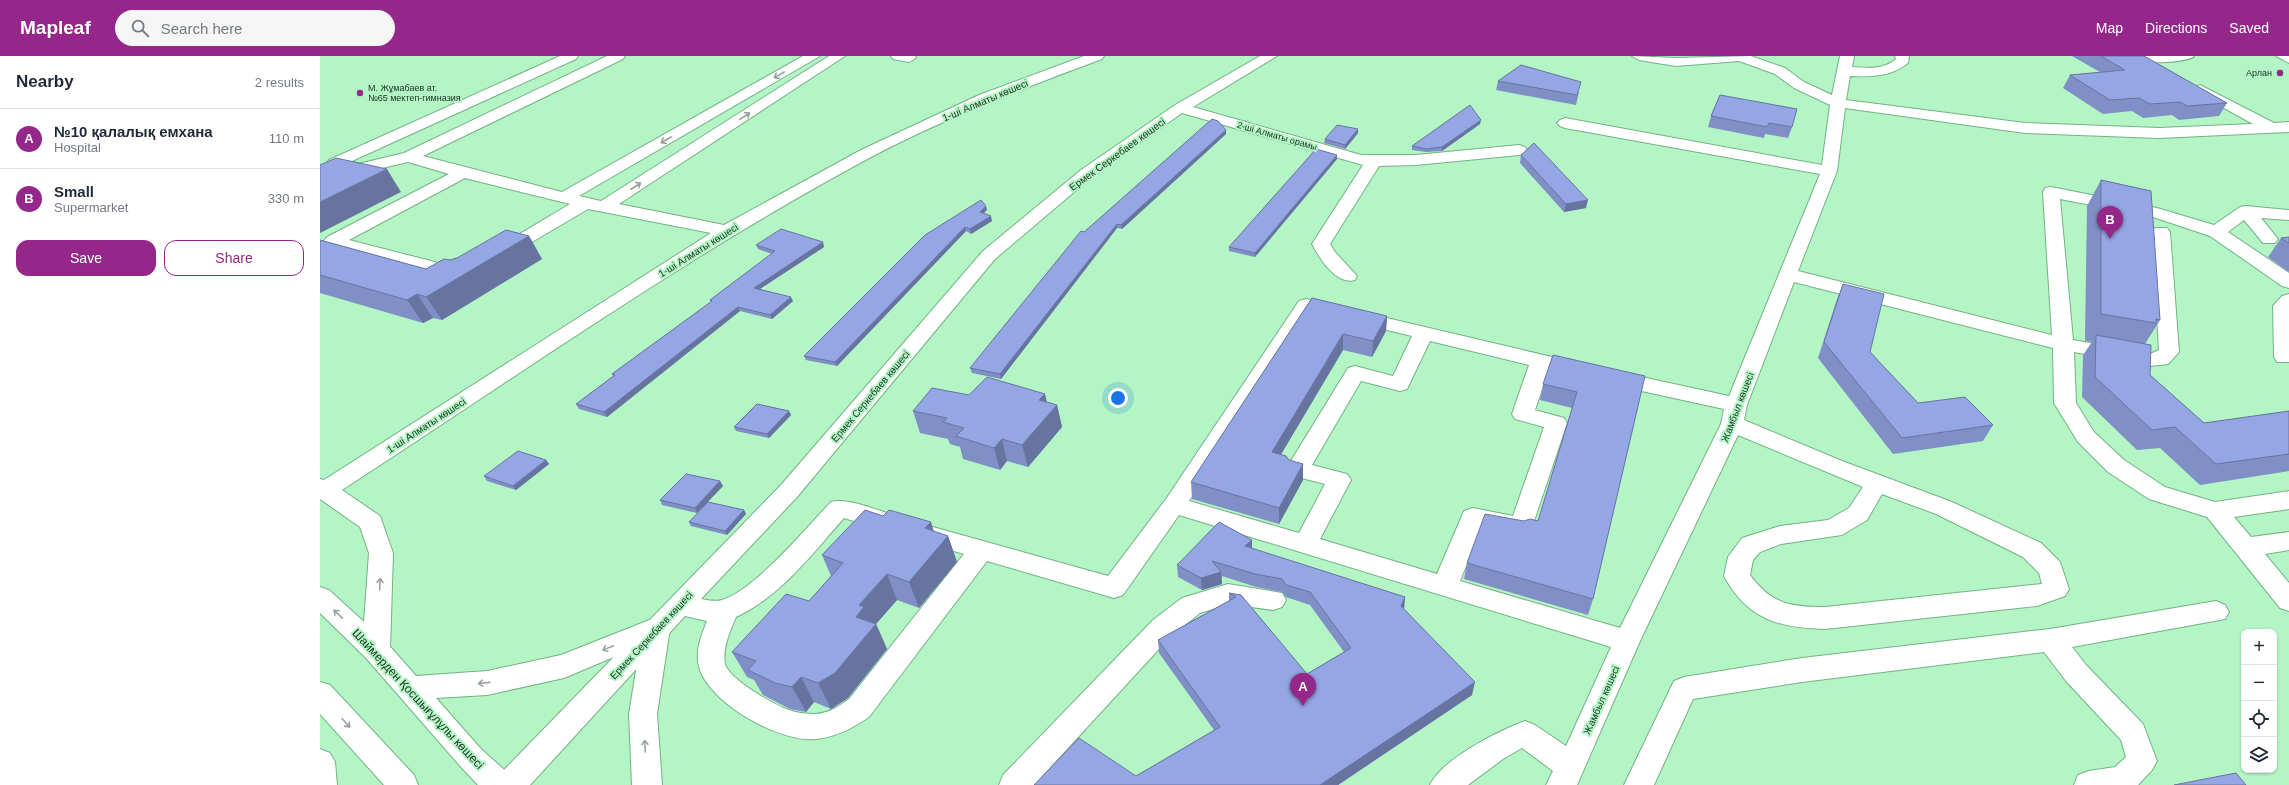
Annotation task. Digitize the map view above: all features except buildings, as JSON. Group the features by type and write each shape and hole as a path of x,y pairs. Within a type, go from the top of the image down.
{"street":[{"path":"327,161 571,56"},
{"path":"320,187 360,168 409,157 618,56"},
{"path":"566,197 813,56"},
{"path":"603,206 838,56"},
{"name":"1-ші Алматы көшесі","path":"322,489 727,231 867,153 984,98 1097,56"},
{"name":"Ермек Серкебаев көшесі","path":"510,785 657,628 789,491 989,255 1087,173 1180,108 1270,56"},
{"path":"1639,56 1676,62 1717,57 1739,58 1754,61 1780,71 1799,85 1838,103 2025,128 2159,133 2289,128"},
{"path":"1846,64 1881,72 1896,67 1903,60 1902,56"},
{"path":"2143,58 2187,56"},
{"path":"2283,56 2289,59"},
{"path":"2143,58 2166,70"},
{"name":"Жамбыл көшесі","path":"1566,776 1627,641 1734,415 1790,275 1829,171 1838,103 1846,64"},
{"path":"2186,81 2289,138"},
{"name":"2-ші Алматы орамы","path":"1180,108 1360,160 1416,160 1519,150"},
{"path":"1565,123 1829,171"},
{"path":"409,157 463,173 585,202 727,231"},
{"path":"327,161 360,168"},
{"path":"1348,276 1327,255 1321,244 1374,161"},
{"path":"463,173 333,241 464,276 585,202"},
{"path":"2289,282 2216,232 2157,213 2051,192 2063,344 2065,403 2086,437 2116,466 2157,493 2215,511 2289,500"},
{"path":"2246,211 2269,239"},
{"path":"2216,232 2246,211 2289,215"},
{"path":"1790,275 2063,344 2150,360 2161,359 2169,352 2161,232"},
{"path":"2284,357 2283,306 2289,300"},
{"path":"679,605 714,611 724,610 758,590 784,566 839,508 981,551 1114,588 1174,505 1306,305 1541,361 1734,415 1834,467 1877,483 1944,508 2032,550 2051,569 2056,589 2037,596 1825,618 1795,618 1771,610 1748,595 1737,576 1741,557 1751,545 1780,535 1833,529 1858,514 1877,483"},
{"path":"1306,544 1340,480 1298,469 1355,373 1400,384 1424,333"},
{"path":"1445,585 1473,517 1521,527 1556,423 1523,414 1541,361"},
{"path":"322,489 371,522 381,553 376,650"},
{"path":"1174,505 1445,585 1627,641"},
{"path":"2215,511 2289,601"},
{"path":"2246,547 2289,541"},
{"path":"724,610 712,652 713,668 726,687 755,707 783,722 810,727 829,725 845,719 859,708 981,551"},
{"path":"1014,785 1162,628 1191,605 1228,594 1273,600"},
{"name":"Шаймерден Қосшығұлұлы көшесі","path":"320,597 376,650 471,758 499,785"},
{"path":"1639,785 1684,689 1802,670 2050,640 2216,612"},
{"path":"409,688 487,683 564,666 657,628"},
{"path":"647,785 643,714 657,628"},
{"path":"2050,640 2076,673 2133,733 2142,760 2122,780 2090,785"},
{"path":"320,694 402,785"},
{"path":"1445,785 1496,748 1514,737 1525,734 1566,776"},
{"path":"320,762 322,785"}],"place":[{"name":"Арлан","path":"2280,73"},
{"name":"М. Жұмабаев ат. №65 мектеп-гимназия","path":"360,93"},
{"name":"Small","path":"2110,239"},
{"name":"№10 қалалық емхана","path":"1303,706"}]}
